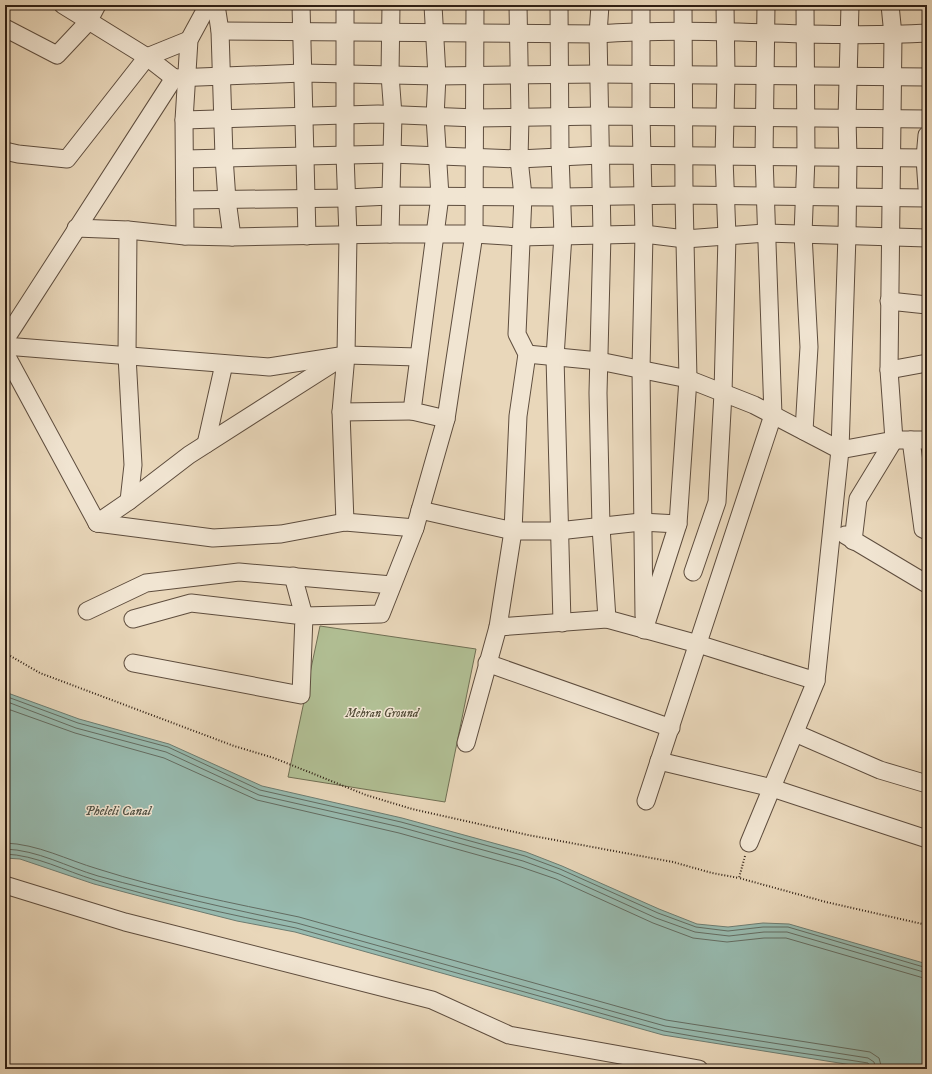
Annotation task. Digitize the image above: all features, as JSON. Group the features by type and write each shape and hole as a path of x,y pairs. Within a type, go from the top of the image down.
{"street":[{"path":"63,5 180,78 303,73 437,76 598,74 684,76 927,76"},
{"path":"5,28 57,55 88,22 97,5"},
{"path":"185,236 184,120 180,78 189,40 208,5"},
{"path":"216,5 220,31 224,118 224,157 227,200 232,237"},
{"path":"301,5 307,236"},
{"path":"345,5 345,155 348,236 346,355 341,412 345,522"},
{"path":"390,234 393,115 390,75 392,32 391,5"},
{"path":"412,411 440,196 435,117 437,76 433,32 433,5"},
{"path":"133,619 191,603 304,616 381,614 415,528 446,419 474,234 476,118 474,75 475,5"},
{"path":"466,743 498,627 514,531 518,416 527,354 517,334 520,237 523,196 519,159 520,117 518,5"},
{"path":"559,5 559,75 561,116 560,156 563,235 555,357 558,531 562,623"},
{"path":"600,5 598,74 602,234 598,393 602,527 607,619"},
{"path":"641,5 641,156 644,234 641,369 641,522 644,630"},
{"path":"644,630 678,524 688,379 684,195 684,5"},
{"path":"693,572 717,502 723,393 727,236 724,158 726,75 725,5"},
{"path":"646,801 773,415 764,157 766,5"},
{"path":"804,431 809,347 803,234 806,157 804,118 806,76 804,34 805,5"},
{"path":"749,843 816,681 840,450 847,234 847,118 850,5"},
{"path":"890,5 893,35 893,77 891,119 888,370 911,440 923,529 927,531"},
{"path":"220,31 598,34 640,31 726,31 850,35 927,33"},
{"path":"5,151 18,154 67,159 147,57 189,40"},
{"path":"5,340 76,228 180,78"},
{"path":"184,120 224,118 346,117 378,114 476,118 599,116 927,119"},
{"path":"927,135 927,188"},
{"path":"185,159 391,154 519,159 600,155 684,155 724,158 926,158"},
{"path":"185,200 390,196 562,197 684,195 725,197 846,196 927,198"},
{"path":"76,228 128,230 185,236 232,237 348,236 390,234 474,234 520,237 644,234 685,239 766,233 847,234 927,238"},
{"path":"128,230 127,356 133,465 129,501"},
{"path":"889,301 927,305"},
{"path":"5,346 269,367 346,355 418,357"},
{"path":"5,353 97,523"},
{"path":"527,354 599,361 688,379 754,405 840,450 911,440"},
{"path":"97,523 206,444 346,355"},
{"path":"888,370 927,363"},
{"path":"206,444 224,364"},
{"path":"341,412 412,411 446,419"},
{"path":"853,541 858,499 911,440"},
{"path":"420,510 514,531 558,531 641,522 678,524"},
{"path":"97,523 213,538 281,534 345,522 415,528"},
{"path":"832,528 927,584"},
{"path":"87,612 146,583 239,572 392,585"},
{"path":"133,663 301,695 304,616 293,576"},
{"path":"498,627 607,619 698,644 816,681"},
{"path":"487,663 671,728"},
{"path":"795,733 880,770 927,784"},
{"path":"660,761 772,788 927,839"},
{"path":"5,885 125,922 432,1000 509,1034 699,1069"}],"path":[{"path":"5,653 40,673 234,746 280,761 366,795 412,809 528,835 673,862 712,873 739,878 826,902 927,925"},
{"path":"739,878 749,843"}],"green space":[{"name":"Mehran Ground","path":"320,626 476,649 445,802 288,777"}],"water":[{"name":"Pheleli Canal","path":"5,692 79,719 169,744 262,786 402,818 526,852 697,924 728,927 763,923 789,924 927,964 927,1069 877,1069 663,1035 295,932 237,921 158,901 94,884 20,859 5,858"}]}
